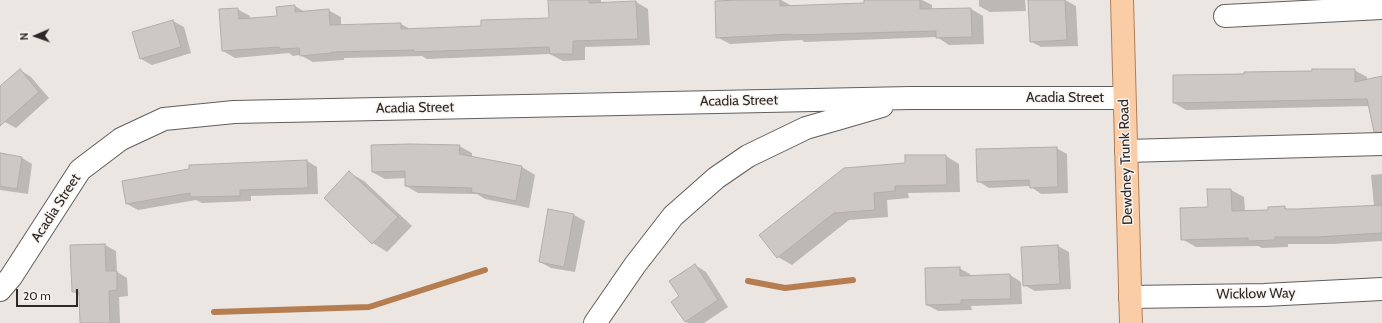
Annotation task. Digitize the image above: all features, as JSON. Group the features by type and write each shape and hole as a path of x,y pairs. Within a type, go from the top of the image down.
{"main road":[{"name":"Dewdney Trunk Road","path":"1122,0 1131,323"}],"street":[{"path":"1225,16 1382,8"},
{"name":"Acadia Street","path":"0,290 11,277 80,170 121,139 164,119 234,112 910,98 1124,98"},
{"name":"Acadia Street","path":"596,323 635,265 673,216 716,178 748,156 806,128 910,98"},
{"path":"1126,151 1382,144"},
{"name":"Wicklow Way","path":"1130,297 1264,295 1382,289"}],"building":[{"path":"548,0 589,0 589,3 636,1 638,39 573,41 573,54 550,54 549,47 414,52 414,50 332,52 300,56 299,48 280,49 279,47 222,51 219,9 238,8 239,19 277,16 276,7 295,5 295,12 329,9 330,25 401,23 401,29 481,26 481,20 549,18"},
{"path":"780,0 780,6 864,3 864,0 920,0 920,9 971,8 972,37 936,38 936,31 791,34 716,38 715,1"},
{"path":"1028,0 1065,0 1067,40 1030,42"},
{"path":"173,20 181,47 140,59 132,32"},
{"path":"20,69 39,92 0,126 0,86"},
{"path":"1312,69 1355,69 1355,82 1382,76 1382,132 1374,132 1367,99 1173,103 1173,75 1244,74 1244,72 1312,71"},
{"path":"371,145 460,145 459,154 522,166 516,201 471,192 472,188 405,186 405,171 372,172"},
{"path":"1057,147 1058,187 1030,188 1029,180 977,182 976,149"},
{"path":"0,153 22,157 17,189 0,186"},
{"path":"905,155 946,155 947,185 895,186 895,191 874,193 875,210 834,213 777,258 759,235 844,168 905,163"},
{"path":"307,160 308,188 240,190 240,196 190,197 190,193 126,204 122,181 189,169 189,165"},
{"path":"349,171 398,217 372,244 324,198"},
{"path":"1207,189 1231,189 1232,211 1268,210 1268,207 1285,206 1285,209 1297,209 1382,205 1382,233 1319,237 1275,237 1275,240 1248,241 1248,238 1181,240 1180,208 1208,207"},
{"path":"548,209 574,214 564,267 539,262"},
{"path":"105,244 106,271 117,271 117,290 109,291 110,323 80,323 79,292 72,292 70,245"},
{"path":"1058,245 1060,284 1023,286 1021,247"},
{"path":"695,264 718,300 685,322 671,302 679,296 669,281"},
{"path":"960,267 960,276 1010,274 1011,299 961,300 961,304 926,305 925,268"}],"waterway":[{"path":"214,312 369,307 485,270"},
{"path":"748,281 785,288 853,280"}]}
